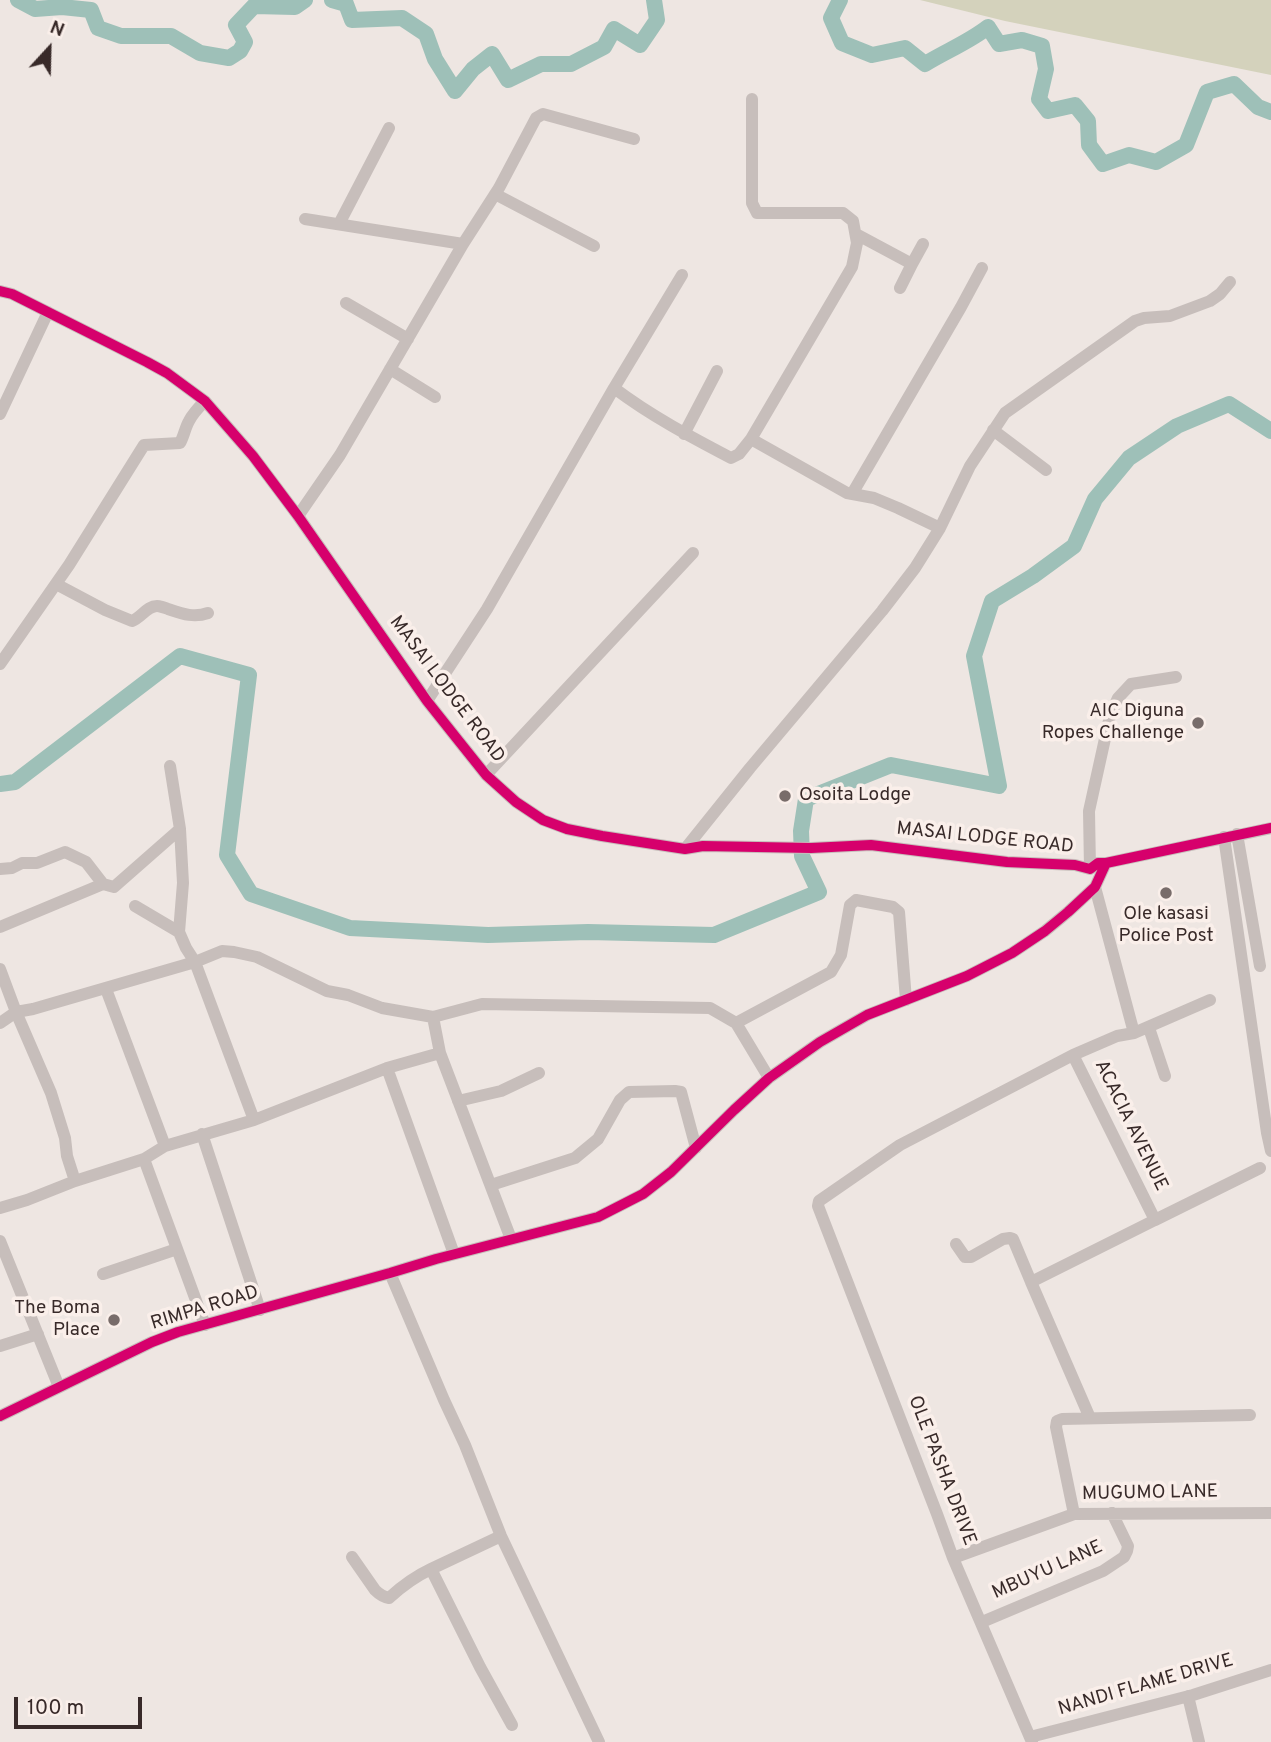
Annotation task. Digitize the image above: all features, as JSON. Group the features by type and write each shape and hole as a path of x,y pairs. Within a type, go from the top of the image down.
{"street":[{"path":"614,388 684,434 731,458 739,454 751,439 852,267 856,234 853,221 843,213 757,213 752,203 752,99"},
{"path":"298,516 340,455 495,194 536,118 543,114 634,139"},
{"path":"340,224 389,128"},
{"path":"495,194 594,246"},
{"path":"305,219 463,244"},
{"path":"856,234 912,264"},
{"path":"900,288 922,244"},
{"path":"852,494 982,268"},
{"path":"427,701 487,609 682,275"},
{"path":"685,849 915,568 940,528 970,466 1005,413 1135,321 1170,316 1210,302 1230,282"},
{"name":"MASAI LODGE ROAD","path":"0,291 12,294 167,373 205,401 253,456 427,701 486,775 516,802 544,820 567,829 685,849 703,846 811,848 871,845 962,858 1075,865 1090,869 1098,863 1271,828"},
{"path":"346,303 408,339"},
{"path":"0,414 48,312"},
{"path":"390,369 435,397"},
{"path":"684,434 718,371"},
{"path":"0,664 56,584 144,445 180,443 187,423 205,401"},
{"path":"993,430 1046,470"},
{"path":"751,439 852,494 874,498 940,528"},
{"path":"486,775 693,553"},
{"path":"56,584 132,621 136,621 150,608 158,606 190,616 208,613"},
{"path":"1090,869 1089,811 1110,716 1118,698 1131,684 1176,677"},
{"path":"170,766 180,829 183,883 179,932 195,962 254,1119"},
{"path":"0,869 12,868 22,863 37,863 65,852 86,862 103,884 114,887 180,829"},
{"path":"1230,835 1260,966"},
{"path":"1230,835 1271,1151"},
{"path":"1106,863 1096,887 1134,1033"},
{"path":"0,927 103,884"},
{"name":"RIMPA ROAD","path":"0,1416 178,1332 454,1254 598,1217 617,1208 643,1194 671,1172 769,1078 820,1042 867,1015 967,976 1012,953 1045,931 1096,887"},
{"path":"736,1023 831,972 841,955 850,905 856,900 893,907 899,912 906,1000"},
{"path":"135,906 179,932"},
{"path":"0,1023 16,1012 106,989 222,951 257,957 327,991 348,995 382,1008 433,1017 482,1004 710,1008 736,1023 769,1078"},
{"path":"0,970 51,1093 75,1181"},
{"path":"106,989 165,1146"},
{"path":"1073,1055 1117,1036 1149,1028 1210,1000"},
{"path":"433,1017 440,1053 511,1239"},
{"path":"1149,1028 1165,1076"},
{"path":"0,1208 144,1159 165,1146 254,1119 387,1068 440,1053"},
{"name":"OLE PASHA DRIVE","path":"1031,1740 953,1558 820,1212 819,1201 900,1145 1073,1055"},
{"name":"ACACIA AVENUE","path":"1031,1282 1155,1220 1073,1055"},
{"path":"387,1068 454,1254"},
{"path":"458,1101 501,1091 539,1073"},
{"path":"491,1185 575,1158 598,1139 620,1100 629,1092 681,1092 696,1148"},
{"path":"202,1134 260,1310"},
{"path":"144,1159 205,1325"},
{"path":"1155,1220 1260,1168"},
{"path":"956,1244 967,1258 1003,1239 1013,1239 1090,1418"},
{"path":"0,1241 59,1387"},
{"path":"103,1274 177,1249"},
{"path":"390,1273 470,1457 501,1536 599,1742"},
{"path":"0,1346 38,1334"},
{"path":"1074,1514 1057,1421 1250,1415"},
{"name":"MBUYU LANE","path":"982,1622 1103,1571 1124,1557 1128,1546 1112,1513"},
{"name":"MUGUMO LANE","path":"953,1558 1074,1514 1271,1513"},
{"path":"352,1557 379,1595 389,1598 412,1579 501,1536"},
{"path":"431,1569 512,1725"},
{"name":"NANDI FLAME DRIVE","path":"1031,1740 1271,1670"},
{"path":"1188,1696 1199,1742"}],"shaded area":[{"path":"920,0 1271,0 1271,75 1005,21"}],"waterway":[{"path":"18,0 35,9 62,7 91,10 98,28 121,36 171,36 200,53 229,58 240,51 245,42 236,25 254,6 295,7 305,0"},
{"path":"332,0 346,4 352,20 402,18 426,34 435,59 455,91 473,69 492,54 508,80 541,64 571,64 604,47 614,29 640,45 657,20 654,0"},
{"path":"840,0 831,18 842,43 872,55 905,48 925,64 988,27 999,44 1022,40 1042,46 1046,69 1039,99 1048,111 1075,105 1088,121 1089,145 1103,164 1129,155 1156,162 1186,145 1207,92 1234,84 1258,107 1271,112"},
{"path":"0,784 15,782 180,656 249,675 227,855 251,894 350,928 488,935 588,932 714,935 819,892 802,856 801,831 806,799 891,765 999,786 974,656 992,601 1074,546 1095,499 1129,458 1177,426 1229,404 1271,431"}],"cycle path":[{"path":"0,291 12,294 147,362 205,401 253,456 427,701 486,775 516,802 543,820 567,829 685,849 703,846 811,848 871,845 1007,862 1075,865 1090,869 1098,863 1271,828"},
{"path":"0,1416 178,1332 436,1259 598,1217 643,1194 671,1172 769,1078 820,1042 867,1015 967,976 1012,953 1045,931 1095,887 1106,863"}],"place":[{"name":"AIC Diguna Ropes Challenge","path":"1198,723"},
{"name":"Osoita Lodge","path":"785,796"},
{"name":"Ole kasasi Police Post","path":"1166,893"},
{"name":"The Boma Place","path":"114,1320"}]}
